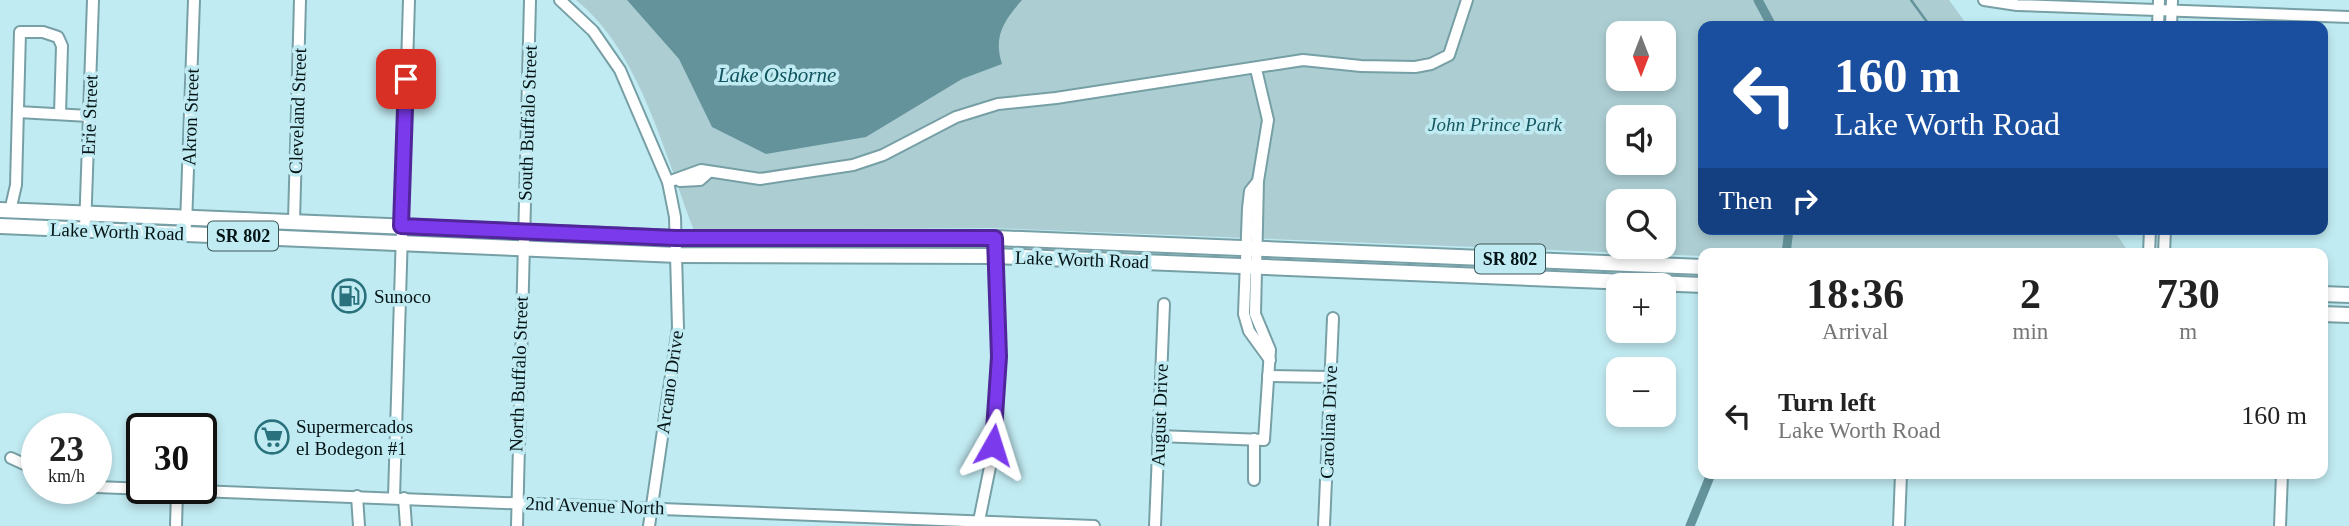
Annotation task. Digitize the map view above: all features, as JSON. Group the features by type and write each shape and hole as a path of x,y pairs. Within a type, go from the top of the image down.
{"main road":[{"name":"Lake Worth Road","path":"5,210 676,238 995,238 1698,267"},
{"name":"Lake Worth Road","path":"0,226 677,255 995,256 1606,280"},
{"path":"1666,273 1698,268"},
{"name":"Lake Worth Road","path":"1676,284 1698,285"},
{"path":"2328,294 2349,295"},
{"path":"2328,314 2349,315"}],"street":[{"name":"Erie Street","path":"85,229 93,0"},
{"name":"Akron Street","path":"186,234 194,0"},
{"name":"Cleveland Street","path":"294,222 300,0"},
{"path":"405,526 399,497 400,242 409,0"},
{"name":"South Buffalo Street","path":"522,247 530,0"},
{"name":"Arcano Drive","path":"560,0 593,31 620,70 668,182 676,238 678,328 649,526"},
{"path":"668,182 700,180 709,172 760,179 853,165 883,155 956,117 998,104 1256,69 1303,60 1361,66 1431,64 1450,55 1466,0"},
{"path":"1984,0 2017,5 2159,5 2349,16"},
{"path":"5,210 16,186 20,32 43,32 58,37 62,46 60,114"},
{"path":"1158,436 1264,440 1270,350 1255,314 1250,191 1258,181 1266,146 1268,120 1256,69"},
{"path":"18,112 89,116"},
{"path":"979,521 991,462 998,392 995,238"},
{"name":"North Buffalo Street","path":"517,526 515,502 522,247"},
{"name":"August Drive","path":"1155,526 1164,304"},
{"name":"Carolina Drive","path":"1324,526 1333,318"},
{"path":"1268,376 1330,377"},
{"path":"1254,439 1254,480"},
{"path":"11,458 21,463"},
{"path":"1899,526 1901,479"},
{"path":"2280,526 2281,479"},
{"name":"2nd Avenue North","path":"217,492 399,497 1094,526"},
{"path":"357,496 359,526"},
{"path":"176,526 177,504"}],"green space":[{"name":"John Prince Park","path":"576,0 1949,0 1964,21 1698,21 1698,235 2117,235 2126,248 1698,248 1698,256 1676,255 1676,189 1606,189 1606,252 990,228 694,230 661,138 634,76 598,21"}],"water":[{"name":"Lake Osborne","path":"627,0 1022,0 1002,29 999,45 1002,64 962,79 866,137 766,154 712,127 679,59"}],"waterway":[{"path":"1758,0 1769,21"},
{"path":"1911,0 1926,21"},
{"path":"1787,248 1788,235"},
{"path":"1690,526 1709,479"}],"place":[{"name":"Sunoco","path":"349,296"},
{"name":"Supermercados el Bodegon #1","path":"272,437"}],"route":[{"path":"406,79 401,226 676,238 995,238 994,287 999,357 993,445"}]}
